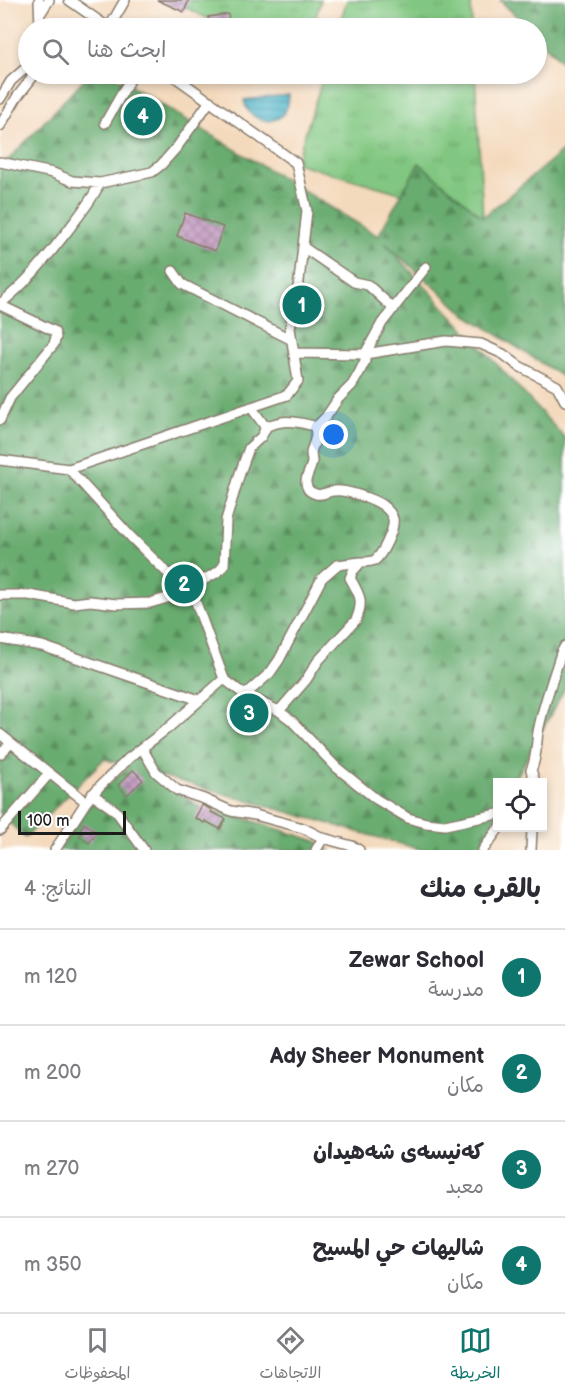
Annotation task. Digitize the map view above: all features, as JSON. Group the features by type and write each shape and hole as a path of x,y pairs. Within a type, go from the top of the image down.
{"street":[{"path":"39,0 40,18"},
{"path":"40,14 49,0"},
{"path":"69,0 95,18"},
{"path":"115,18 125,0"},
{"path":"0,99 11,81 18,75"},
{"path":"0,126 27,84"},
{"path":"105,123 127,84"},
{"path":"0,460 69,469 287,395 298,381 290,328 299,281 307,210 296,163 185,84"},
{"path":"0,162 53,173 72,181 100,183 152,172 177,147 210,101"},
{"path":"0,420 10,398 54,344 56,338 54,331 0,304 41,265 94,198 100,183"},
{"path":"303,247 354,282 368,285 394,309"},
{"path":"315,428 355,380 365,361 364,354 382,323 426,267"},
{"path":"173,271 182,284 292,340"},
{"path":"294,352 364,354 446,341 482,344 557,386 565,401"},
{"path":"0,595 29,594 74,603 90,601 128,604 160,601 185,591 216,573 224,565 226,520 240,473 249,448 264,434 265,427 250,407"},
{"path":"265,427 278,422 292,422 315,428"},
{"path":"245,695 270,673 279,660 322,578 338,565 370,562 376,559 385,548 393,526 393,517 373,499 342,491 316,494 309,490 307,481 316,438 315,428"},
{"path":"69,469 131,537 195,600 224,679 245,695 279,711 291,720 336,767 376,799 408,818 445,825 493,815"},
{"path":"279,711 306,680 318,661 356,620 361,596 350,578 361,562"},
{"path":"0,639 42,646 199,700"},
{"path":"533,778 531,770 538,734 545,705 565,646"},
{"path":"55,850 89,798 129,759 224,679"},
{"path":"0,734 49,774 116,811 144,850"},
{"path":"0,754 11,743"},
{"path":"142,748 156,772 177,790 231,811 303,828 323,838 359,850"},
{"path":"0,830 49,774"},
{"path":"483,850 496,832"},
{"path":"531,832 531,850"},
{"path":"316,850 323,838"}],"green space":[{"path":"170,0 321,0 316,17 311,18 207,18"},
{"path":"347,0 471,0 472,18 341,18"},
{"path":"500,0 565,0 565,66 547,47 547,18 518,18"},
{"path":"80,84 127,84 378,236 419,163 483,217 565,149 565,381 560,375 465,314 385,243 565,438 565,688 516,778 493,778 493,822 478,850 422,850 158,775 165,783 204,810 237,816 316,841 330,850 59,850 97,794 129,766 104,759 25,838 0,813 0,169"},
{"path":"321,84 476,84 483,217 296,163"}],"water":[{"path":"289,95 283,114 268,121 253,116 244,100"}],"building":[{"path":"157,0 189,0 184,12"},
{"path":"228,14 229,18 208,18"},
{"path":"185,213 223,227 215,251 177,236"},
{"path":"133,770 143,780 127,795 118,785"},
{"path":"202,805 226,819 220,829 195,818"},
{"path":"84,823 97,832 89,843 79,836"}],"place":[{"name":"شاليهات حي المسيح","path":"143,116"},
{"name":"Zewar School","path":"302,305"},
{"name":"Ady Sheer Monument","path":"184,584"},
{"name":"کەنیسەی شەهیدان","path":"249,713"}]}
